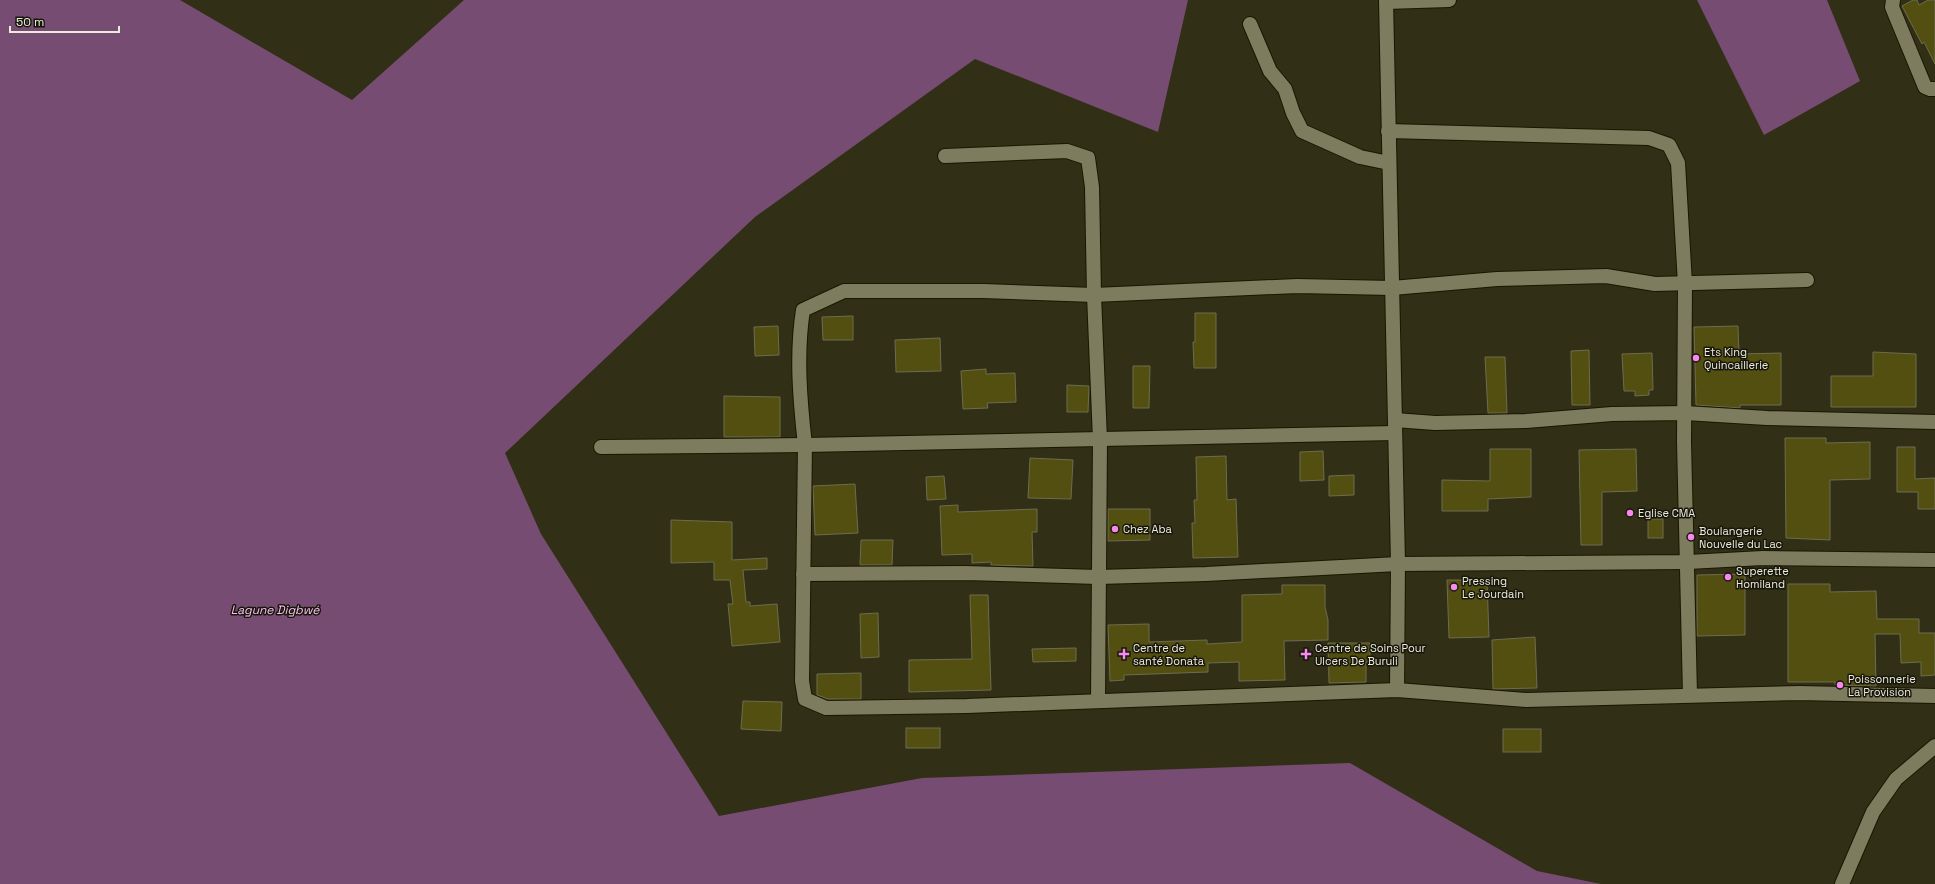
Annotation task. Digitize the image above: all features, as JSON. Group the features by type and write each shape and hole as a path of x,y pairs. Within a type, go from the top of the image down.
{"street":[{"path":"1397,690 1398,564 1386,1 1449,0"},
{"path":"1893,0 1892,7 1925,87 1935,89"},
{"path":"1250,24 1270,71 1285,89 1293,113 1302,131 1360,157 1389,163"},
{"path":"1388,131 1649,138 1669,145 1678,163 1685,284 1684,442 1690,695"},
{"path":"945,156 1066,151 1088,158 1092,187 1094,295 1100,440 1098,700"},
{"path":"1807,280 1655,284 1606,276 1496,279 1392,288 1297,286 1094,295 983,291 844,291 803,310 800,335 802,416 805,445 802,681 805,699 826,708 967,706 1397,690 1526,700 1799,693 1935,696"},
{"path":"601,447 1100,440 1450,423 1526,421 1612,414 1685,413 1767,418 1935,422"},
{"path":"803,574 965,573 1098,577 1206,574 1398,564 1688,562 1763,558 1935,560"},
{"path":"1842,884 1873,812 1896,779 1935,746"}],"water":[{"name":"Lagune Digbwé","path":"0,0 180,0 352,100 464,0 1188,0 1158,132 975,59 755,217 505,453 541,534 719,816 922,778 1350,763 1537,871 1601,884 0,884"},
{"path":"1697,0 1827,0 1860,81 1764,135"}],"building":[{"path":"1913,0 1917,0 1919,5 1928,0 1935,0 1935,64 1924,42 1922,44 1902,6"},
{"path":"1195,313 1216,313 1216,368 1194,368 1193,342 1195,342"},
{"path":"853,316 853,340 823,340 822,317"},
{"path":"778,326 779,355 755,356 754,327"},
{"path":"1738,326 1739,354 1781,353 1781,405 1740,405 1740,408 1696,405 1694,327"},
{"path":"940,338 941,371 896,372 895,340"},
{"path":"1589,350 1590,405 1572,405 1571,351"},
{"path":"1873,352 1916,354 1916,407 1831,407 1831,376 1873,376"},
{"path":"1652,353 1653,390 1649,390 1649,395 1635,396 1635,391 1624,391 1622,354"},
{"path":"1485,357 1505,357 1507,413 1488,413"},
{"path":"1133,366 1150,366 1149,408 1133,408"},
{"path":"986,369 986,374 1015,373 1016,402 987,403 988,408 963,409 961,371"},
{"path":"1067,385 1089,386 1088,412 1067,412"},
{"path":"724,396 780,397 780,437 724,437"},
{"path":"1785,438 1826,438 1826,443 1870,442 1870,479 1830,480 1830,540 1786,538"},
{"path":"1897,447 1915,447 1915,479 1935,478 1935,509 1918,509 1918,492 1897,492"},
{"path":"1490,449 1531,449 1531,497 1488,499 1488,511 1442,511 1442,480 1490,481"},
{"path":"1636,449 1637,491 1602,492 1602,545 1581,545 1579,450"},
{"path":"1323,451 1324,480 1300,481 1300,452"},
{"path":"1226,456 1227,500 1236,499 1238,557 1193,558 1192,523 1195,523 1194,500 1197,500 1196,457"},
{"path":"1030,458 1073,460 1071,499 1028,498"},
{"path":"1354,475 1354,495 1329,496 1329,476"},
{"path":"944,476 946,499 927,500 926,477"},
{"path":"855,484 858,533 815,535 813,486"},
{"path":"958,505 958,512 1037,509 1037,532 1032,532 1033,566 991,565 991,562 972,563 972,554 942,555 940,506"},
{"path":"1108,509 1150,509 1150,540 1108,541"},
{"path":"1648,519 1663,519 1663,538 1648,538"},
{"path":"671,520 732,522 732,560 767,558 767,569 743,570 746,602 750,602 750,606 777,604 780,642 732,646 728,604 733,604 730,580 714,580 714,562 671,563"},
{"path":"861,540 893,540 892,565 860,565"},
{"path":"1745,574 1745,635 1697,636 1697,575"},
{"path":"1447,580 1487,580 1489,637 1449,638"},
{"path":"1788,584 1830,584 1830,592 1876,591 1877,619 1919,619 1919,633 1935,633 1935,675 1921,676 1921,662 1901,663 1900,634 1875,634 1876,686 1835,685 1835,682 1788,682"},
{"path":"1282,585 1325,585 1325,607 1328,620 1328,640 1284,641 1285,680 1239,681 1239,662 1208,663 1208,672 1124,675 1124,680 1110,681 1108,625 1149,624 1149,642 1207,640 1207,644 1242,642 1242,595 1282,594"},
{"path":"970,595 988,595 991,690 909,692 909,660 972,659"},
{"path":"878,613 879,657 861,658 860,614"},
{"path":"1535,637 1537,688 1493,689 1492,640"},
{"path":"1328,643 1370,643 1370,662 1366,662 1366,682 1329,683"},
{"path":"1076,648 1076,661 1033,662 1032,649"},
{"path":"861,673 861,699 828,699 817,695 817,674"},
{"path":"743,701 782,702 781,731 741,729"},
{"path":"906,728 940,728 940,748 906,748"},
{"path":"1503,729 1541,729 1541,752 1503,752"}],"place":[{"name":"Ets King Quincaillerie","path":"1696,358"},
{"name":"Eglise CMA","path":"1630,513"},
{"name":"Chez Aba","path":"1115,529"},
{"name":"Boulangerie Nouvelle du Lac","path":"1691,537"},
{"name":"Superette Homiland","path":"1728,577"},
{"name":"Pressing Le Jourdain","path":"1454,587"},
{"name":"Centre de santé Donata","path":"1124,654"},
{"name":"Centre de Soins Pour Ulcers De Buruli","path":"1306,654"},
{"name":"Poissonnerie La Provision","path":"1840,685"}]}
